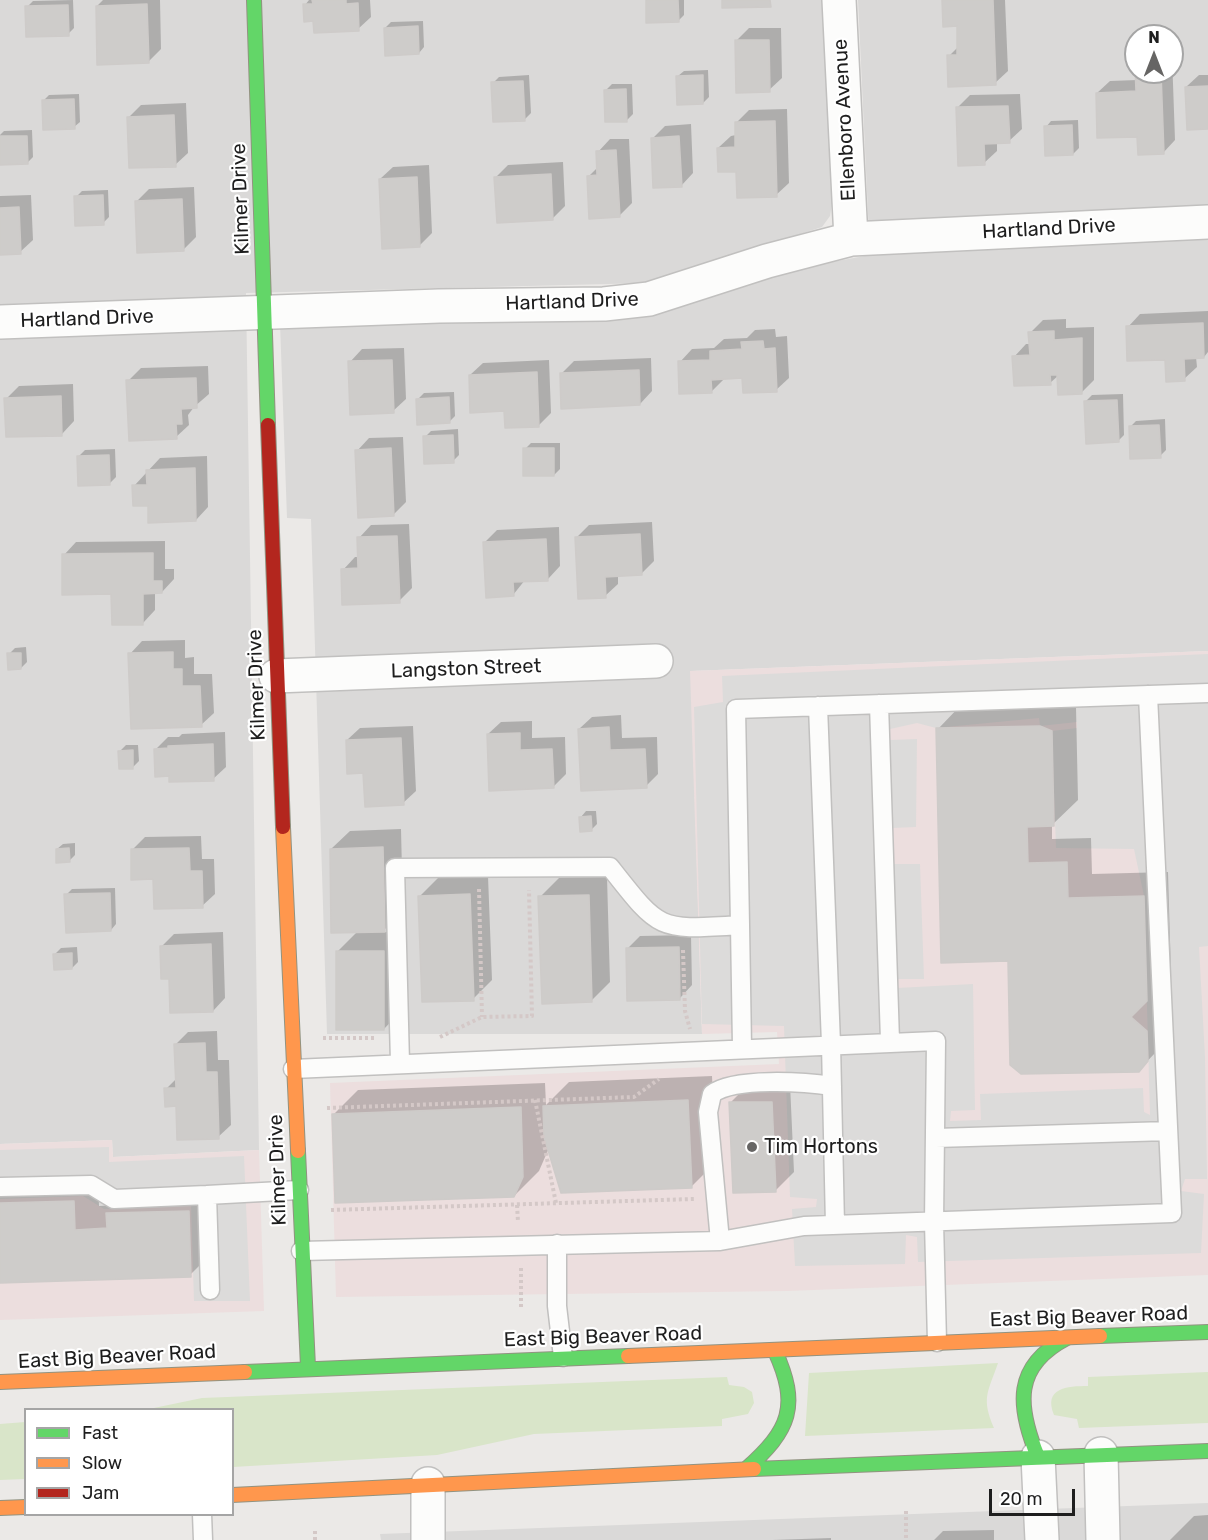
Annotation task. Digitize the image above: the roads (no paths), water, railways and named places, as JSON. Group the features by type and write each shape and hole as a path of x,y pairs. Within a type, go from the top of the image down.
{"main road":[{"name":"Kilmer Drive","path":"254,0 276,676 308,1367"},
{"name":"East Big Beaver Road","path":"0,1382 308,1367 775,1351 937,1342 1208,1332"},
{"path":"1038,1457 1027,1433 1022,1412 1024,1389 1032,1369 1044,1351 1067,1338"},
{"path":"746,1469 769,1450 781,1434 789,1415 791,1390 786,1372 775,1351"},
{"path":"234,1495 746,1469 1208,1451"},
{"path":"0,1508 24,1507"}],"street":[{"name":"Ellenboro Avenue","path":"839,0 851,239"},
{"name":"Hartland Drive","path":"0,322 265,312 604,304 649,299 767,261 851,239 1208,222"},
{"name":"Langston Street","path":"276,676 656,661"},
{"path":"1101,1455 1103,1540"},
{"path":"1038,1457 1042,1540"},
{"path":"428,1484 428,1540"}],"lane":[{"path":"742,1047 736,709 1208,693"},
{"path":"301,1251 720,1241 781,1229 835,1225 1172,1213 1148,695"},
{"path":"879,704 890,1041"},
{"path":"818,706 831,1044 835,1225"},
{"path":"400,1063 396,868 610,867 645,912 663,924 682,929 740,925"},
{"path":"293,1069 742,1047 936,1041 934,1222 937,1342"},
{"path":"720,1241 708,1112 712,1094 732,1085 808,1083 832,1086"},
{"path":"936,1138 1168,1131"},
{"path":"0,1187 91,1185 114,1199 299,1190"},
{"path":"207,1195 210,1290"},
{"path":"557,1245 557,1306 563,1357"},
{"path":"202,1516 203,1540"}],"place":[{"name":"Tim Hortons","path":"752,1147"}]}
